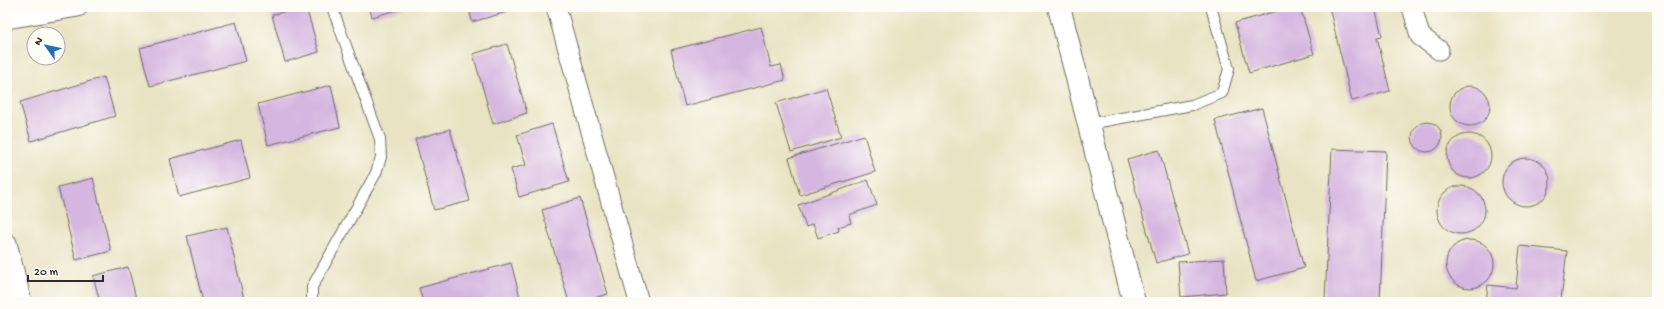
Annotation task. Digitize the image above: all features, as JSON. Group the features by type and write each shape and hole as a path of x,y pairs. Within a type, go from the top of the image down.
{"street":[{"path":"7,19 17,7"},
{"path":"7,19 78,7"},
{"path":"556,7 639,302"},
{"path":"1059,7 1134,302"},
{"path":"1412,7 1420,36 1439,50"},
{"path":"7,243 22,302"}],"lane":[{"path":"312,302 312,287 376,173 382,157 380,140 332,7"},
{"path":"1089,124 1192,105 1222,93 1229,69 1210,7"}],"building":[{"path":"300,7 306,7 319,52 285,62 272,15"},
{"path":"369,7 408,7 372,17"},
{"path":"469,7 521,7 521,8 472,22"},
{"path":"1290,7 1300,7 1314,54 1249,73 1235,23"},
{"path":"1329,7 1375,7 1382,36 1377,37 1390,91 1352,101"},
{"path":"236,22 246,61 150,86 140,48"},
{"path":"761,27 771,67 781,65 785,80 685,106 671,50"},
{"path":"507,44 527,113 493,124 473,54"},
{"path":"104,77 115,116 31,141 20,102"},
{"path":"331,85 340,127 268,145 258,104"},
{"path":"1474,86 1481,89 1487,95 1490,106 1489,114 1481,123 1474,126 1466,126 1459,123 1451,114 1450,102 1453,95 1462,87"},
{"path":"826,88 841,137 791,152 776,103"},
{"path":"1262,108 1304,268 1256,281 1215,120"},
{"path":"1427,122 1438,126 1442,137 1438,148 1427,152 1416,148 1412,137 1416,126"},
{"path":"552,124 569,182 519,197 511,169 526,165 517,135"},
{"path":"450,129 470,201 434,210 415,139"},
{"path":"1469,134 1481,138 1487,144 1491,156 1487,168 1481,174 1469,178 1457,174 1451,168 1447,156 1451,144 1457,138"},
{"path":"864,135 875,172 800,195 789,158"},
{"path":"241,140 250,178 179,197 170,159"},
{"path":"1332,149 1386,151 1380,302 1325,301"},
{"path":"1159,150 1188,254 1156,263 1127,159"},
{"path":"1521,158 1531,158 1543,165 1550,177 1550,187 1543,199 1531,206 1521,206 1513,202 1506,195 1502,187 1502,177 1506,169 1513,162"},
{"path":"93,178 111,251 76,260 58,187"},
{"path":"868,180 877,205 849,215 851,223 838,227 839,231 818,238 813,224 806,227 798,205"},
{"path":"1456,186 1466,186 1475,190 1481,196 1485,205 1485,215 1481,224 1475,230 1466,234 1456,234 1447,230 1441,224 1437,215 1437,205 1441,196 1447,190"},
{"path":"580,198 608,294 580,302 569,302 542,210"},
{"path":"227,227 244,299 232,302 203,302 187,236"},
{"path":"1465,240 1475,240 1484,244 1490,250 1494,259 1494,269 1490,278 1484,284 1475,288 1465,288 1456,284 1450,278 1446,269 1446,259 1450,250 1456,244"},
{"path":"1520,246 1567,251 1561,299 1555,298 1555,302 1486,302 1488,285 1516,288"},
{"path":"1224,259 1226,293 1181,297 1178,262"},
{"path":"511,263 521,301 423,302 419,288"},
{"path":"128,267 137,302 100,302 93,276"}]}
